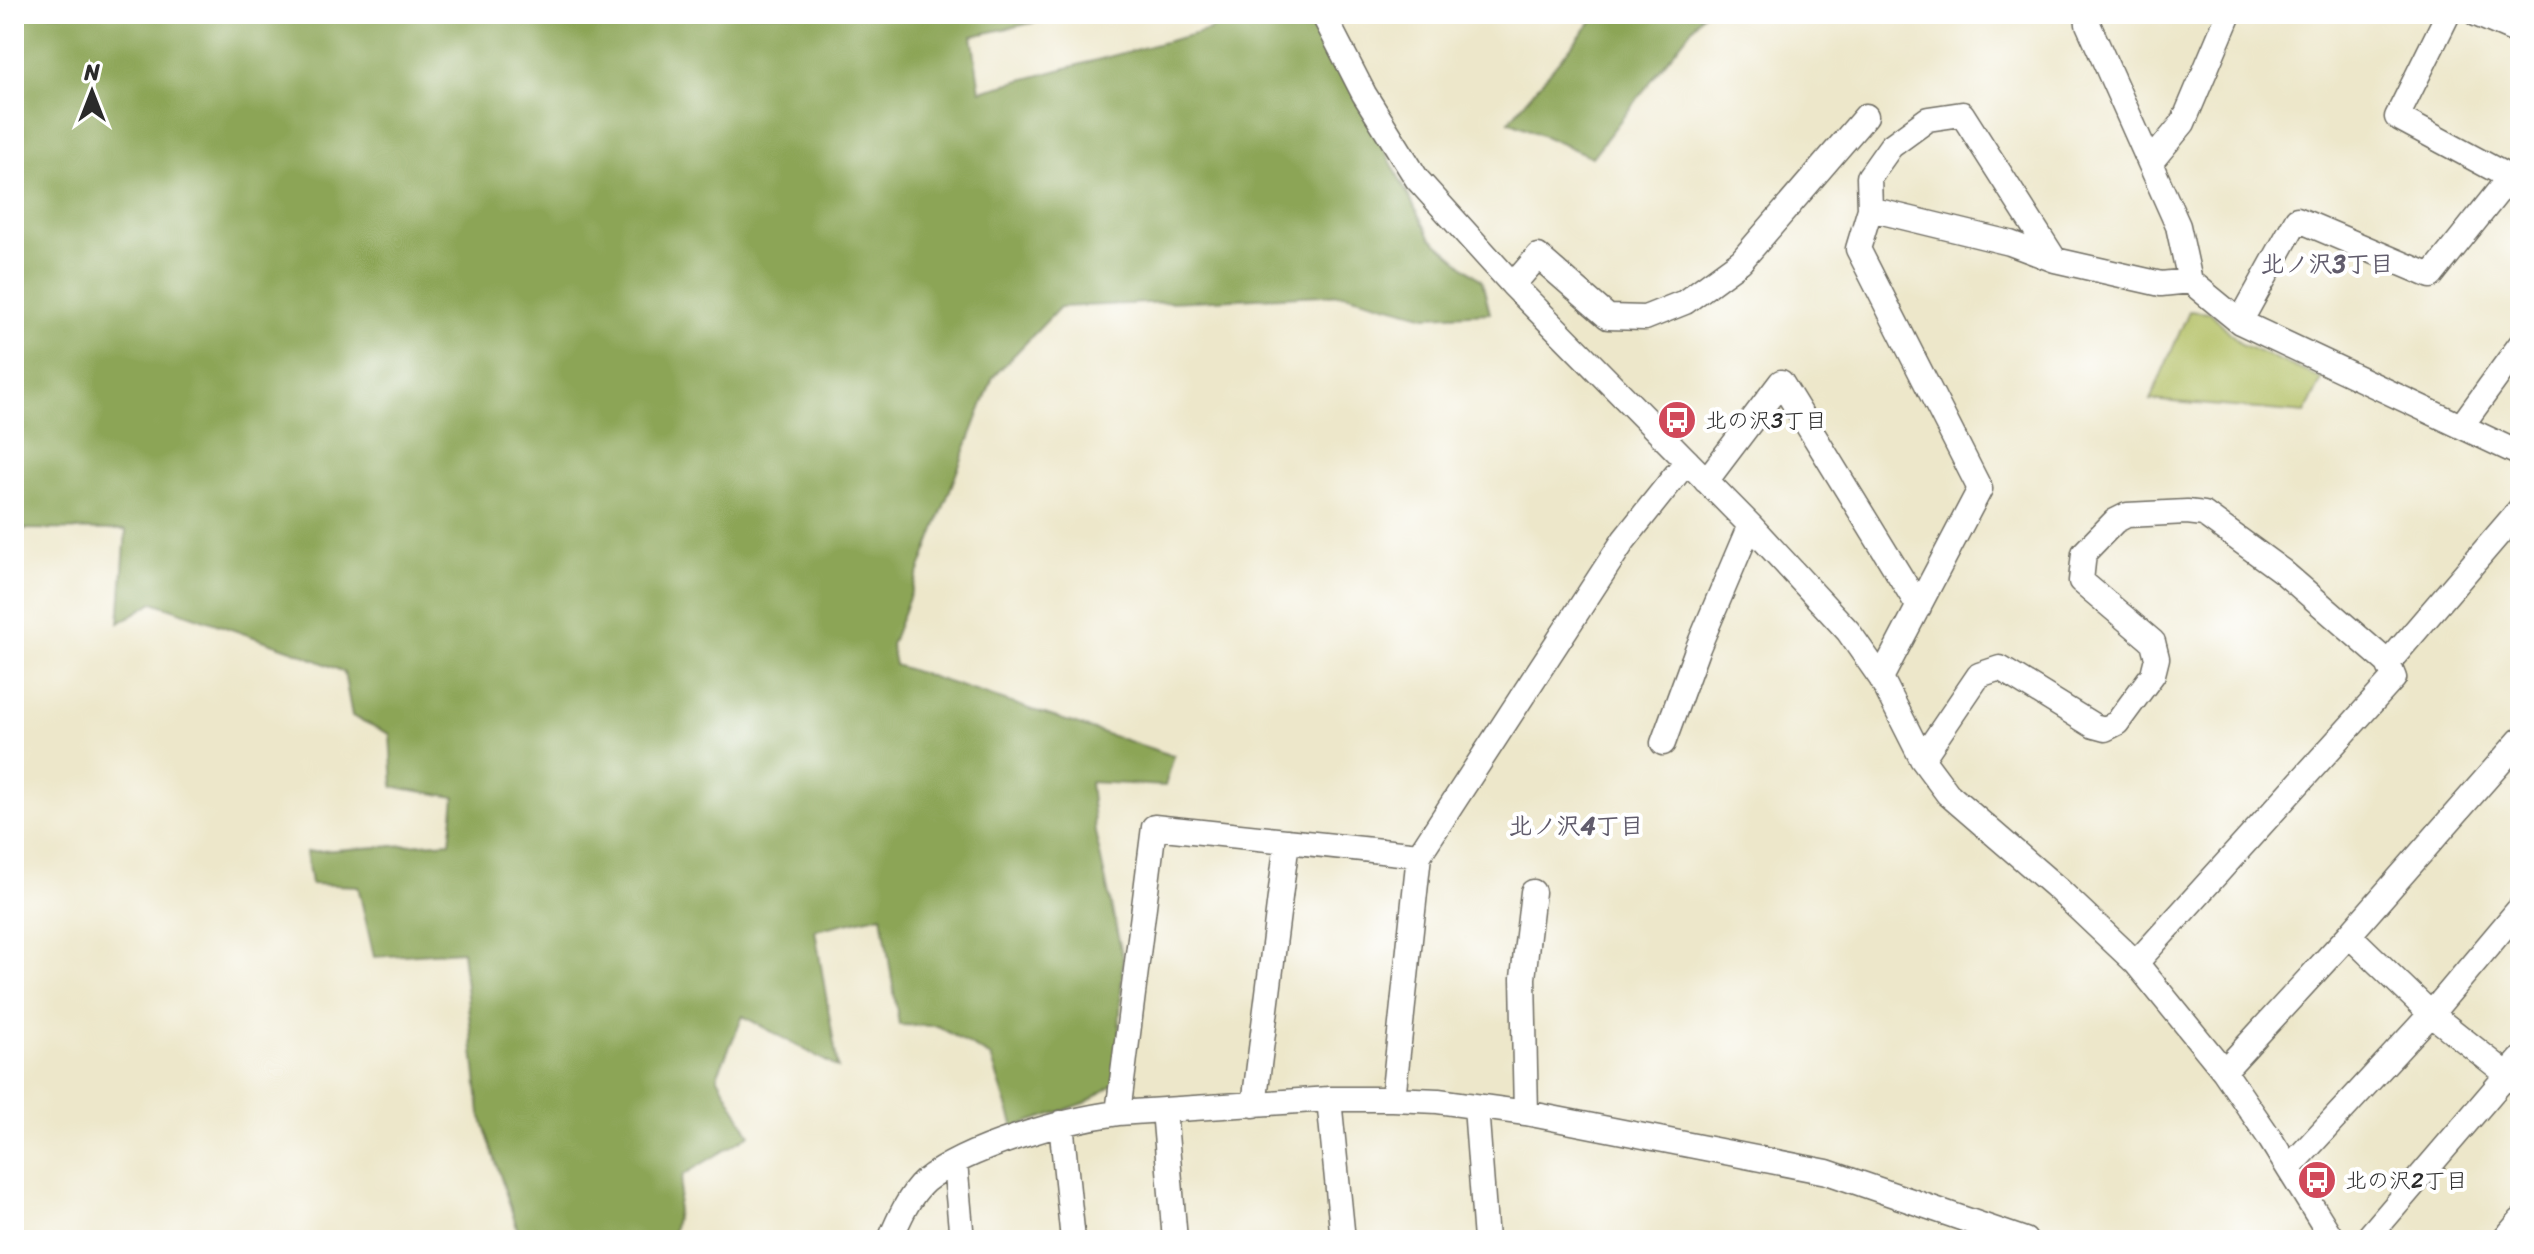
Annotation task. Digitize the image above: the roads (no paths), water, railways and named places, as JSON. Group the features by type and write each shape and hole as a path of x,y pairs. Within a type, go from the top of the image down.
{"street":[{"path":"1323,14 1364,94 1417,179 1513,285 1750,525 1848,631 1881,678 1922,759 1948,794 2059,890 2136,963 2224,1071 2333,1240"},
{"path":"2087,14 2088,24 2178,226 2190,281 2240,322 2520,454"},
{"path":"2150,163 2183,123 2229,14"},
{"path":"2240,322 2297,219 2431,276 2515,180 2397,117 2448,14"},
{"path":"2476,14 2520,33"},
{"path":"1881,678 1980,489 1858,249 1870,209 1869,177 1891,146 1928,119 1962,114 2055,260"},
{"path":"1513,285 1538,256 1608,317 1645,318 1685,302 1741,261 1866,116"},
{"path":"1870,209 2010,243 2055,260 2161,284 2190,281"},
{"path":"2462,425 2520,345"},
{"path":"1706,481 1781,382 1919,607"},
{"path":"1393,1099 1419,855 1624,540 1687,461"},
{"path":"2388,663 2520,509"},
{"path":"1922,759 1979,675 1988,670 2000,668 2094,726 2105,729 2117,723 2153,674 2157,658 2153,642 2081,581 2081,570 2084,553 2115,521 2127,515 2204,514 2282,571 2388,663 2394,678 2136,963"},
{"path":"1663,743 1697,650 1750,525"},
{"path":"2224,1071 2349,935 2520,740"},
{"path":"1118,1113 1154,827 1419,855"},
{"path":"1254,1105 1287,841"},
{"path":"1526,1113 1523,978 1533,892"},
{"path":"2289,1168 2431,1014 2520,908"},
{"path":"2349,935 2431,1014 2516,1073 2366,1240"},
{"path":"1329,1099 1343,1240"},
{"path":"890,1240 898,1220 923,1182 955,1163 1061,1123 1118,1113 1329,1099 1393,1099 1526,1113 1827,1172 2025,1240"},
{"path":"1476,1107 1486,1240"},
{"path":"1164,1110 1175,1240"},
{"path":"1061,1123 1073,1240"},
{"path":"955,1163 962,1240"},
{"path":"2504,1240 2520,1221"}],"place":[{"name":"北の沢3丁目","path":"1677,420"},
{"name":"北の沢2丁目","path":"2317,1180"}],"district":[{"name":"北ノ沢3丁目","path":"2327,264"},
{"name":"北ノ沢4丁目","path":"1576,826"}]}
